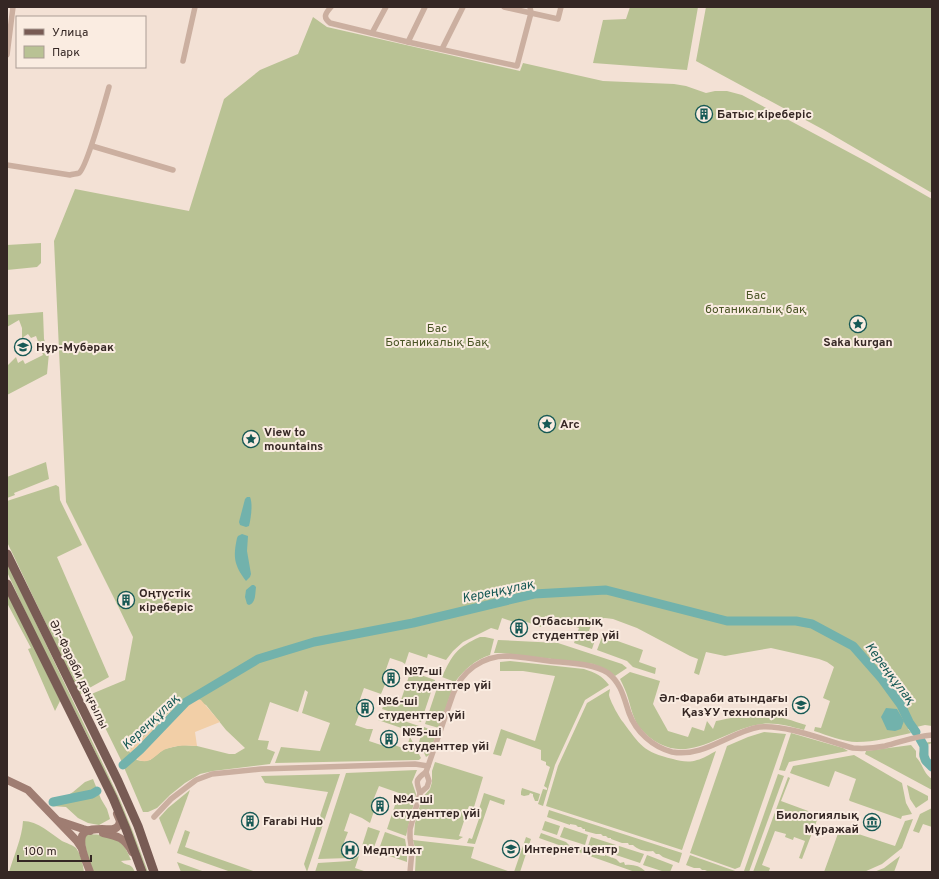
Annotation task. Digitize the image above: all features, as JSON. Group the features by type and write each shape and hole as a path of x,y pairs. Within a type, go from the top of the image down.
{"main road":[{"name":"Әл-Фараби даңғылы","path":"7,554 121,788 138,826 154,872"},
{"name":"Әл-Фараби даңғылы","path":"7,584 113,798 141,870"}],"street":[{"path":"7,55 13,7"},
{"path":"183,61 195,7"},
{"path":"332,7 326,13 325,17 330,23 516,66 531,10"},
{"path":"372,33 386,7"},
{"path":"408,42 424,7"},
{"path":"442,49 463,7"},
{"path":"504,7 531,10 558,19 561,7"},
{"path":"7,165 70,175 78,174 83,169 92,146 109,87"},
{"path":"92,146 173,170"},
{"path":"420,794 417,780 426,772 456,685 468,671 480,662 499,656 512,656 587,665 598,668 607,673 617,682 635,726 641,734 663,749 672,752 692,752 751,729 760,727 790,730 853,748 863,749 886,746 921,735 932,735"},
{"path":"154,817 171,799 196,780 212,774 261,768 415,764 428,766"},
{"path":"410,872 412,851 410,829 420,794 427,787 429,781 426,772"},
{"path":"7,780 28,790 77,840 82,849 90,872"},
{"path":"84,832 115,829 119,825 120,821 113,798"},
{"path":"57,820 84,832 113,835 124,840 130,847 141,870"},
{"path":"82,849 81,841 84,832"}],"green space":[{"path":"630,7 698,7 687,70 593,63 603,20 626,19"},
{"path":"706,7 932,7 932,193 824,130 696,61"},
{"name":"Бас ботаникалық бақ","path":"313,17 327,27 520,71 523,63 603,81 674,84 686,86 706,93 727,91 742,95 869,163 932,199 932,726 925,725 908,729 911,733 864,742 846,741 814,731 815,727 821,728 830,701 823,698 834,667 819,659 771,648 725,656 706,652 699,675 694,673 698,659 637,628 613,619 593,619 589,631 597,634 592,649 574,643 579,628 545,616 541,627 521,620 520,624 502,618 498,630 491,628 463,642 446,660 428,654 427,658 409,652 405,664 390,658 384,675 388,677 381,694 364,688 358,705 362,707 355,725 367,729 373,729 369,741 387,747 388,743 406,749 410,737 421,758 419,760 275,763 281,747 320,751 330,723 302,713 308,692 305,690 298,712 270,702 258,740 269,741 267,749 275,752 270,764 200,774 185,783 157,808 148,812 143,812 120,758 89,695 125,680 133,637 66,502 54,241 75,189 189,211 224,99 260,70 298,54","holes":["187,698 206,705 226,730 245,748 235,754 229,754 197,746 182,745 164,749 150,760 142,761 137,760 129,751"]},
{"path":"41,243 41,263 37,267 7,270 7,245"},
{"path":"43,312 44,339 49,353 47,374 7,395 7,366 16,357 18,363 23,360 25,364 43,355 36,336 31,338 28,334 22,338 22,328 19,320 7,327 7,315"},
{"path":"46,462 49,479 14,493 15,495 7,498 7,477"},
{"path":"56,485 59,487 60,500 82,545 57,557 109,677 84,691 80,695 7,542 7,501"},
{"path":"7,562 120,800 148,872 145,872 118,801 90,741 32,626 7,572"},
{"path":"7,591 60,701 55,711 28,649 31,648 7,603"},
{"path":"480,637 494,639 490,655 471,666 455,682 442,677 456,652 466,644"},
{"path":"602,637 643,650 639,662 656,668 655,674 633,667 627,661 597,650"},
{"path":"498,640 558,643 622,664 627,668 615,676 605,669 593,664 494,653"},
{"path":"510,661 584,669 598,675 609,685 585,700 555,765 543,806 538,804 543,789 547,790 544,786 550,767 546,765 546,762 541,760 541,750 507,738 501,756 493,754 501,729 535,741 555,676 523,671 500,671 500,662"},
{"path":"630,672 660,681 653,704 668,731 688,737 692,727 704,731 707,721 713,729 716,721 753,715 776,716 806,725 804,730 780,724 756,725 744,728 696,747 684,749 672,748 651,739 637,724 620,679"},
{"path":"415,673 435,680 421,722 382,709 385,702 399,706 409,676"},
{"path":"439,682 453,687 439,728 425,724"},
{"path":"610,689 609,695 619,717 638,742 648,750 655,754 688,762 702,759 716,751 682,850 546,806 558,766 587,703"},
{"path":"380,713 419,726 416,737 413,732 378,720"},
{"path":"424,727 437,732 429,755 426,757 419,742"},
{"path":"764,732 786,734 740,867 735,869 690,853 727,746"},
{"path":"791,733 843,748 848,751 789,762 785,771 779,770"},
{"path":"929,742 932,743 927,745 926,756 932,765 932,771 921,762 919,754 922,744"},
{"path":"911,745 916,751 916,757 929,777 932,779 932,790 865,754 866,751"},
{"path":"854,755 902,783 906,803 912,814 902,816 901,819 850,801 849,800 856,779 835,771 829,787 790,773 793,766"},
{"path":"435,762 483,777 474,807 469,806 459,836 463,837 458,840 414,835 415,823 422,798 430,789 432,782 432,771"},
{"path":"417,770 412,782 416,794 406,836 387,829 399,793 379,786 372,803 376,805 370,823 350,813 344,831 348,832 341,850 353,854 349,858 318,859 346,773"},
{"path":"340,774 307,872 304,864 328,792 265,783 261,776"},
{"path":"778,774 784,776 749,872 744,871"},
{"path":"788,777 790,778 781,801 819,815 802,859 799,858 805,841 794,837 793,840 785,837 786,834 775,831 762,865 770,868 770,872 753,872"},
{"path":"93,779 110,819 99,825 88,823 78,818 66,807 51,806 73,792 85,782"},
{"path":"907,785 928,796 928,800 916,808 910,799"},
{"path":"522,788 540,794 538,801 535,801 533,794 530,793 529,795 524,796 521,795"},
{"path":"190,790 170,845 159,818 168,808"},
{"path":"484,793 505,800 504,805 490,800 475,844 467,843 469,838 472,839 482,810 479,809"},
{"path":"932,808 932,827 923,824 919,833 913,831 920,814"},
{"path":"549,810 682,853 679,863 656,854 653,851 642,850 633,845 629,845 628,843 622,843 601,834 585,831 585,829 576,825 570,825 547,817"},
{"path":"913,819 902,848 882,864 864,872 824,872 840,828 895,846 905,821"},
{"path":"23,821 39,825 62,841 76,848 82,860 84,872 9,872"},
{"path":"545,821 560,826 557,835 542,830"},
{"path":"368,827 380,831 373,850 362,846"},
{"path":"564,827 588,835 585,845 560,837"},
{"path":"185,830 190,832 185,847 256,872 231,872 177,853"},
{"path":"385,832 405,839 407,862 378,852"},
{"path":"541,833 566,842 569,845 589,850 600,855 605,855 616,859 620,863 624,862 625,865 636,866 650,872 635,872 539,838"},
{"path":"87,834 109,836 119,840 125,847 131,860 121,861 132,867 135,872 90,872 84,837"},
{"path":"526,837 531,839 520,872 514,872"},
{"path":"591,837 616,845 613,854 588,846"},
{"path":"413,840 474,847 471,858 511,872 415,872 416,852"},
{"path":"619,846 644,854 640,863 616,855"},
{"path":"647,855 673,865 670,872 665,872 643,865"},
{"path":"690,855 738,872 709,872 700,868 694,868 686,865"},
{"path":"359,856 355,868 367,872 315,872 318,863 350,861"},
{"path":"900,856 894,872 874,872 884,868"},
{"path":"177,862 205,872 181,872"}],"sand":[{"path":"192,697 201,700 220,722 195,732 197,746 189,745 170,748 164,750 147,761 138,760 133,756 129,751 171,711 187,698"}],"water":[{"path":"250,497 252,507 249,526 246,527 240,525 239,522 245,499"},
{"path":"242,534 248,536 247,551 251,574 246,581 239,570 235,556 237,538"},
{"path":"252,585 256,587 255,595 253,602 249,605 247,604 245,597 246,590"},
{"path":"886,708 897,709 904,721 901,729 895,731 887,730 881,717"}],"waterway":[{"name":"Кереңқұлақ","path":"123,765 140,750 186,702 258,659 314,642 413,623 534,594 606,590 727,621 796,621 812,624 853,646 882,679 901,705 909,722 916,732"},
{"name":"Кереңқұлақ","path":"920,739 924,746 924,756 926,761 932,767"},
{"name":"Кереңқұлақ","path":"53,802 92,794 97,791"}],"place":[{"name":"Батыс кіреберіс","path":"704,114"},
{"name":"Saka kurgan","path":"858,324"},
{"name":"Нұр-Мубәрак","path":"23,347"},
{"name":"Arc","path":"547,424"},
{"name":"View to mountains","path":"251,439"},
{"name":"Оңтүстік кіреберіс","path":"126,600"},
{"name":"Отбасылық студенттер үйі","path":"519,628"},
{"name":"№7-ші студенттер үйі","path":"391,678"},
{"name":"Әл-Фараби атындағы ҚазҰУ технопаркі","path":"801,705"},
{"name":"№6-ші студенттер үйі","path":"365,708"},
{"name":"№5-ші студенттер үйі","path":"389,739"},
{"name":"№4-ші студенттер үйі","path":"380,806"},
{"name":"Farabi Hub","path":"250,821"},
{"name":"Биологиялық Мұражай","path":"872,822"},
{"name":"Интернет центр","path":"511,849"},
{"name":"Медпункт","path":"350,850"}],"park label":[{"name":"Бас Ботаникалық Бақ","path":"437,335"}]}
